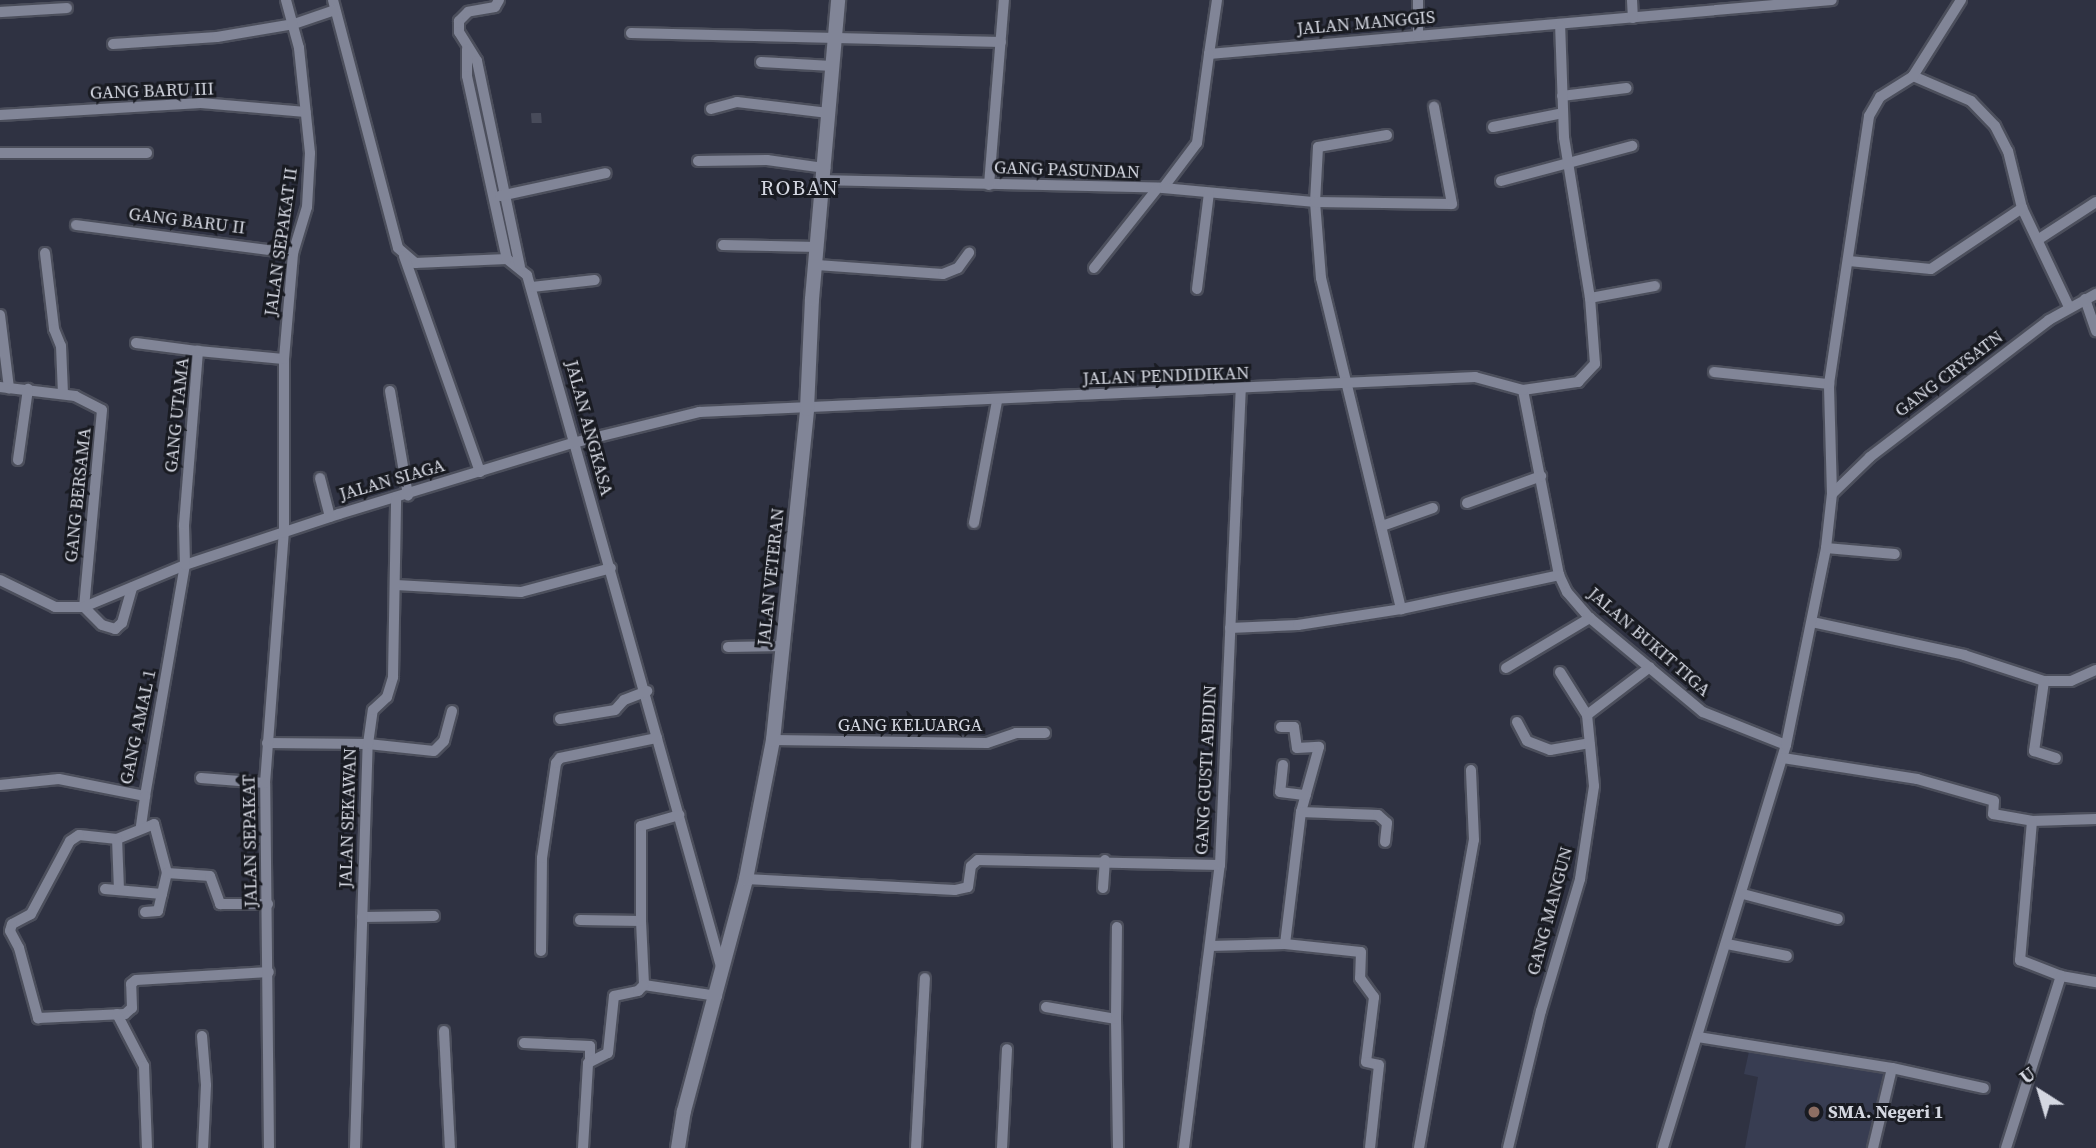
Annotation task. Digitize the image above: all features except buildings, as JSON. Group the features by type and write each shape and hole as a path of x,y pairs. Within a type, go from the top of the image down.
{"street":[{"name":"JALAN SEPAKAT II","path":"284,533 284,359 293,253 307,207 310,153 294,24 286,0"},
{"path":"403,253 415,263 507,258 467,76 467,49 459,22 468,12 495,8 499,0"},
{"name":"JALAN VETERAN","path":"678,1148 684,1111 723,976 746,879 773,740 807,409 838,0"},
{"path":"989,185 1004,0"},
{"path":"1209,54 1217,0"},
{"path":"1418,0 1418,36"},
{"path":"1632,0 1633,18"},
{"name":"JALAN MANGGIS","path":"1209,54 1832,0"},
{"path":"1663,1148 1698,1037 1732,945 1743,894 1783,758 1812,622 1826,548 1832,494 1829,384 1869,116 1880,97 1913,76 1961,0"},
{"path":"113,44 217,37 294,24 334,5 385,207 480,472"},
{"path":"0,12 67,8"},
{"path":"1523,390 1578,382 1589,373 1596,354 1563,113 1560,25"},
{"path":"631,33 1001,42"},
{"path":"467,49 477,61 507,194 520,267"},
{"name":"GANG PASUNDAN","path":"698,160 767,160 824,174 989,185 1160,189 1197,143 1209,54"},
{"path":"761,62 832,66"},
{"path":"1913,76 1971,101 1994,126 2008,151 2022,208 2039,239 2068,307"},
{"path":"1562,96 1627,88"},
{"path":"711,109 737,102 828,113"},
{"name":"GANG BARU III","path":"0,115 201,103 306,112"},
{"path":"1094,268 1160,189 1315,202 1452,204 1433,107"},
{"path":"1493,127 1563,113"},
{"path":"1387,135 1318,148 1315,202 1321,278 1349,384 1401,609"},
{"path":"1501,181 1569,166 1632,146"},
{"path":"0,153 147,153"},
{"path":"494,197 606,173"},
{"path":"1197,289 1209,193"},
{"path":"2039,239 2096,202"},
{"path":"1849,261 1931,269 2022,208"},
{"name":"GANG BARU II","path":"76,225 293,253"},
{"path":"723,245 818,247"},
{"path":"45,253 54,329 61,346 63,394"},
{"path":"817,265 943,274 958,268 969,253"},
{"name":"JALAN ANGKASA","path":"507,258 520,267 531,287 573,443 647,691 657,738 723,976"},
{"path":"531,287 595,280"},
{"path":"1590,298 1655,286"},
{"name":"GANG CRYSATN","path":"1832,494 1870,457 2068,307 2096,294"},
{"path":"2085,299 2096,331"},
{"path":"0,315 5,388"},
{"path":"136,343 198,351"},
{"name":"GANG UTAMA","path":"185,565 198,351 284,359"},
{"path":"1714,372 1829,384"},
{"name":"JALAN PENDIDIKAN","path":"807,409 1241,391 1475,377 1523,390"},
{"name":"GANG BERSAMA","path":"5,388 63,394 91,401 104,416 84,607"},
{"path":"18,460 28,389"},
{"name":"JALAN BUKIT TIGA","path":"1523,390 1559,575 1590,618 1717,720 1786,745"},
{"name":"JALAN SEKAWAN","path":"355,1148 368,744 373,710 387,697 393,677 402,496 390,391"},
{"name":"GANG GUSTI ABIDIN","path":"1184,1148 1220,865 1241,391"},
{"path":"974,523 997,401"},
{"name":"JALAN SIAGA","path":"0,580 55,607 84,607 185,565 330,517 573,443 688,414 807,409"},
{"path":"1467,503 1541,476"},
{"path":"320,478 330,517"},
{"path":"1382,526 1433,508"},
{"name":"JALAN SEPAKAT","path":"269,1148 265,783 284,533"},
{"path":"1826,548 1895,554"},
{"name":"GANG AMAL 1","path":"0,785 59,779 145,796 185,565"},
{"path":"397,585 521,592 611,568"},
{"path":"1230,628 1297,625 1401,609 1559,575"},
{"path":"84,607 96,620 115,629 122,623 132,587"},
{"path":"1506,668 1590,618"},
{"path":"1812,622 1964,655 2044,681 2071,681 2096,670"},
{"path":"728,647 784,646"},
{"path":"1560,672 1587,715 1650,667"},
{"path":"2044,681 2034,751 2056,758"},
{"path":"560,719 615,710 624,700 647,691"},
{"path":"267,743 368,744 434,751 444,741 452,711"},
{"name":"GANG MANGUN","path":"1508,1148 1541,1011 1580,879 1594,786 1587,715"},
{"path":"1517,722 1527,741 1543,748 1566,749 1589,743"},
{"path":"1281,727 1294,727 1297,748 1320,747 1301,811 1285,944"},
{"name":"GANG KELUARGA","path":"773,740 996,743 1016,733 1045,733"},
{"path":"541,951 542,858 556,763 560,758 657,738"},
{"path":"1783,758 1917,779 1994,801 1993,814 2032,821 2096,820"},
{"path":"1283,765 1280,792 1306,794"},
{"path":"1419,1148 1474,840 1471,770"},
{"path":"201,778 265,783"},
{"path":"141,826 145,796"},
{"path":"1301,811 1378,815 1387,823 1385,842"},
{"path":"644,985 641,825 679,814"},
{"path":"2032,821 2020,960 2061,976 2096,982"},
{"path":"145,912 158,911 167,873 158,829 153,824 141,826 117,839 86,834 73,838 31,914 14,922 10,931 19,948 38,1018 117,1014 132,1008 131,985 136,980 269,972"},
{"path":"117,839 119,890"},
{"path":"746,879 956,890 968,887 971,866 978,860 1105,860 1220,865"},
{"path":"1103,888 1105,860"},
{"path":"167,873 210,876 220,904 268,904"},
{"path":"105,889 162,894"},
{"path":"1743,894 1838,919"},
{"path":"362,917 434,916"},
{"path":"580,920 641,921"},
{"path":"1117,927 1115,1019 1118,1148"},
{"path":"1210,946 1285,944 1358,949 1363,957 1360,978 1374,997 1366,1062 1379,1065 1370,1148"},
{"path":"1732,945 1787,956"},
{"path":"2006,1148 2061,976"},
{"path":"916,1148 925,978"},
{"path":"590,1061 608,1054 614,996 644,985 717,996"},
{"path":"1046,1007 1115,1019"},
{"path":"117,1014 144,1066 147,1148"},
{"path":"444,1031 450,1148"},
{"path":"202,1036 206,1085 203,1148"},
{"path":"1698,1037 1892,1068 1984,1088"},
{"path":"524,1043 590,1046 583,1148"},
{"path":"1002,1148 1007,1049"},
{"path":"1873,1148 1892,1068"}],"shaded area":[{"name":"SMA. Negeri 1","path":"1750,1047 1885,1072 1869,1148 1745,1148 1758,1077 1744,1074"}],"tunnel":[{"path":"536,113 537,126"}],"place":[{"name":"SMA. Negeri 1","path":"1814,1112"}],"district":[{"name":"ROBAN","path":"800,188"}]}
